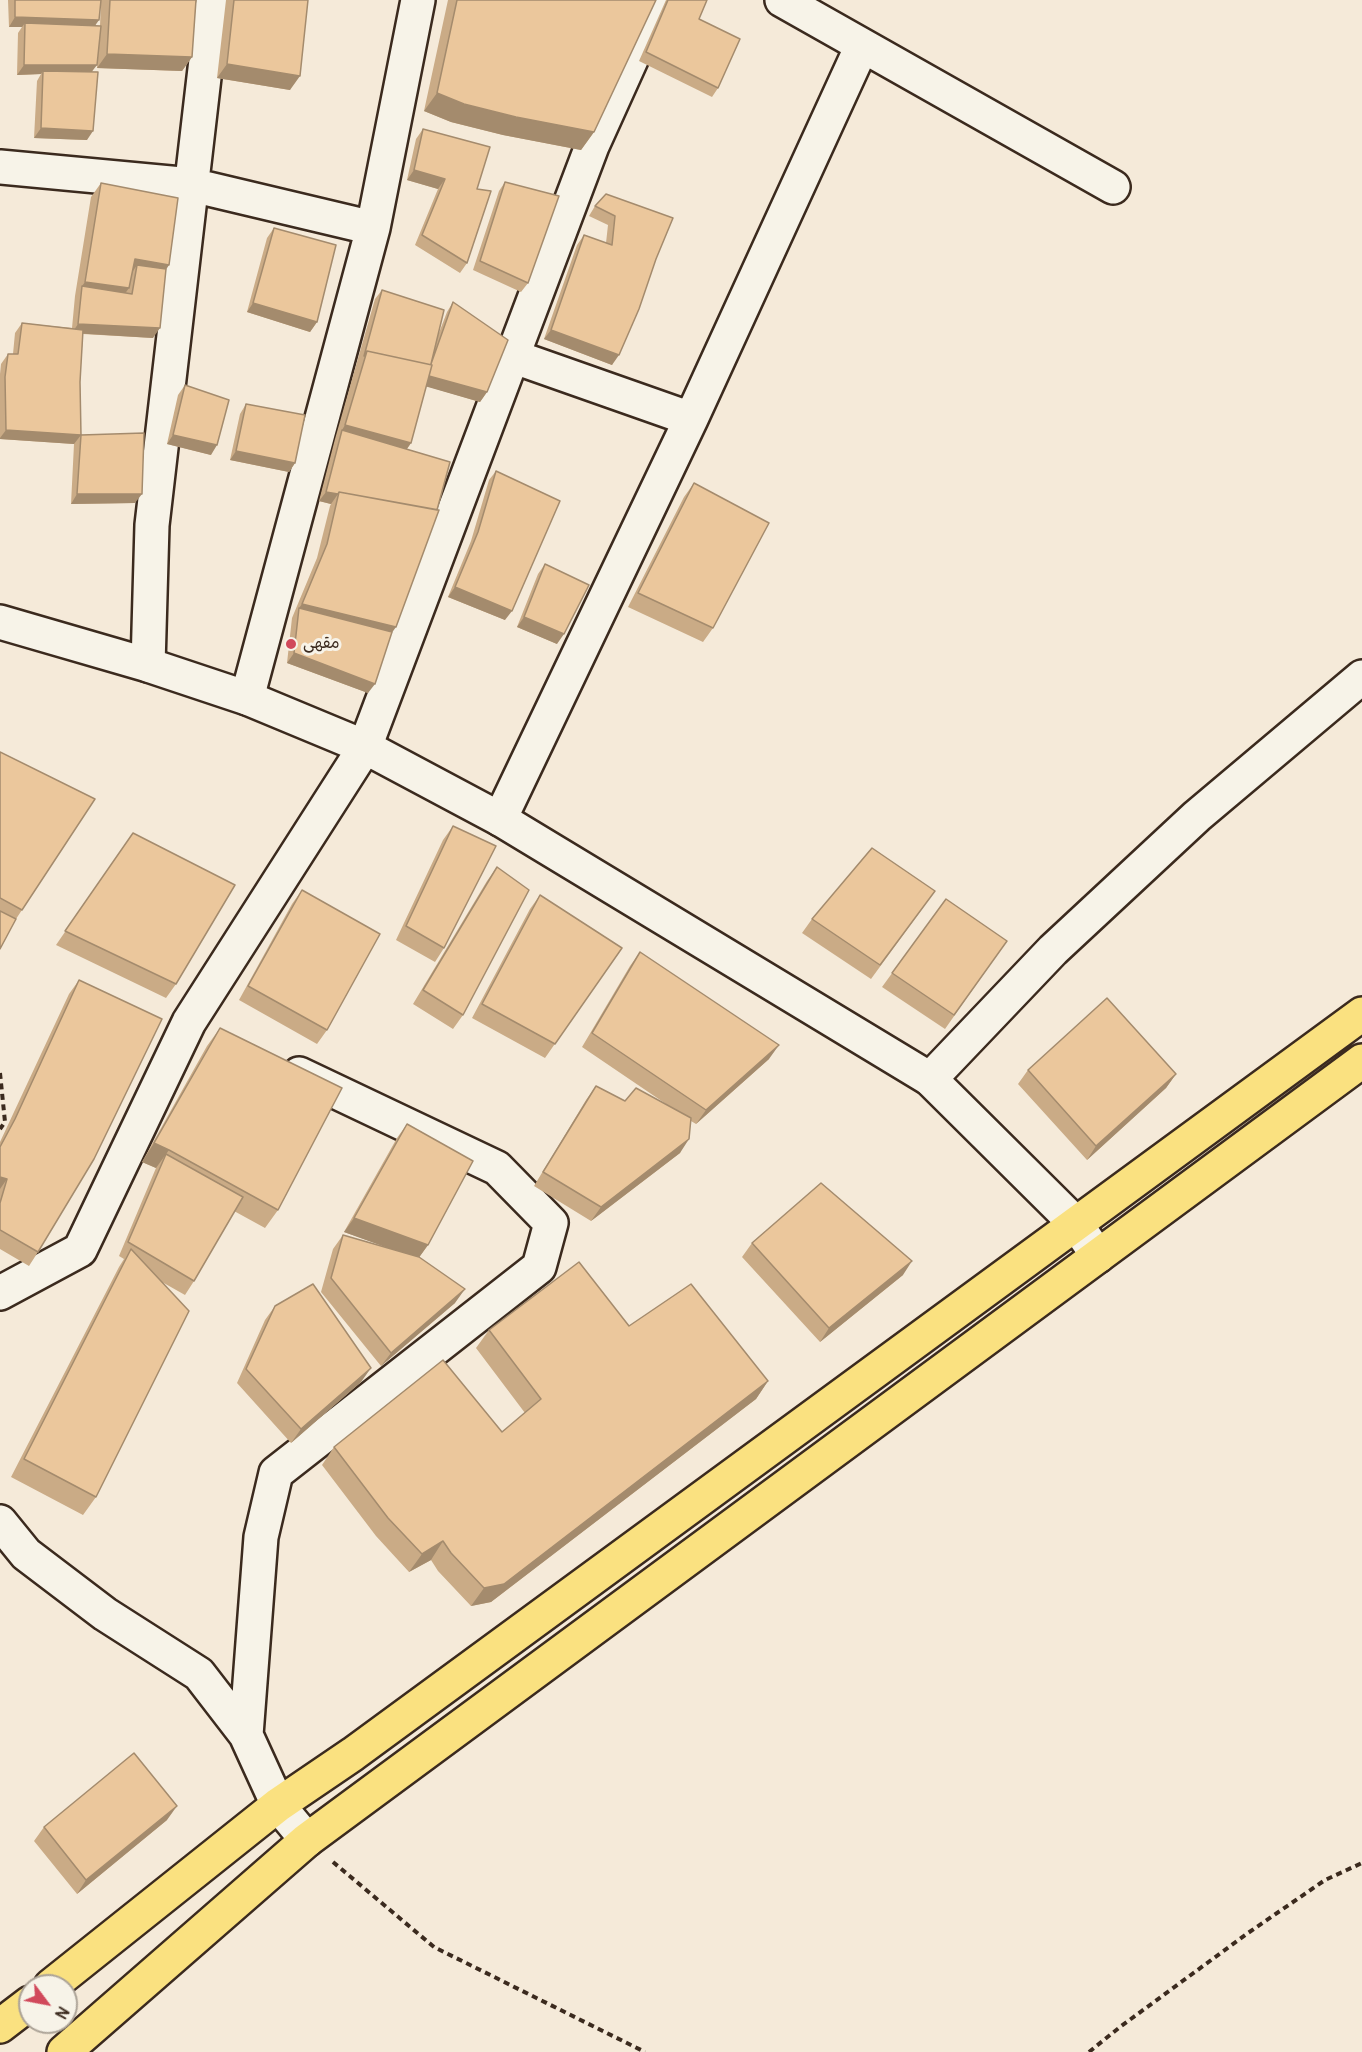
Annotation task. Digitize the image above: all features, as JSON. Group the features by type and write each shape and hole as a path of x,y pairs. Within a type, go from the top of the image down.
{"main road":[{"path":"66,1974 278,1805 353,1754 1362,1014"},
{"path":"64,2052 307,1840 1362,1061"},
{"path":"0,2026 18,2012"}],"street":[{"path":"148,665 152,525 213,0"},
{"path":"247,698 373,228 418,0"},
{"path":"0,1293 80,1250 189,1022 365,747 592,147 658,0"},
{"path":"782,0 1113,187"},
{"path":"500,819 691,419 862,46"},
{"path":"0,167 192,185 373,228"},
{"path":"512,356 691,419"},
{"path":"0,622 148,665 247,698 365,747 500,819 930,1079 1076,1224 1098,1256"},
{"path":"930,1079 1053,950 1188,824 1362,677"},
{"path":"189,1022 221,1037"},
{"path":"246,1735 261,1537 276,1473 539,1267 551,1223 496,1168 274,1062"},
{"path":"0,1522 26,1554 105,1614 199,1674 246,1735 278,1805 307,1840"}],"path":[{"path":"0,1073 5,1122 0,1129"},
{"path":"307,1840 434,1947 645,2052"},
{"path":"1089,2052 1120,2026 1248,1933 1325,1880 1362,1863"}],"building":[{"path":"15,0 101,0 99,20 15,17"},
{"path":"110,0 196,0 192,57 107,54"},
{"path":"234,0 308,0 300,76 227,64"},
{"path":"457,0 656,0 594,132 516,117 464,104 437,93"},
{"path":"668,0 707,0 699,19 740,39 718,88 646,52"},
{"path":"25,23 101,26 97,65 24,65"},
{"path":"43,71 98,72 93,131 41,128"},
{"path":"423,129 490,147 477,189 491,191 467,263 422,235 445,179 414,170"},
{"path":"505,182 559,196 528,283 480,261"},
{"path":"101,183 178,198 169,265 135,259 129,288 85,282"},
{"path":"606,194 673,218 619,355 551,330 584,235 612,245 615,216 595,206"},
{"path":"274,228 336,245 317,322 253,303"},
{"path":"137,265 166,269 160,328 78,324 82,286 132,294"},
{"path":"382,290 444,310 431,364 453,302 508,340 487,392 429,376 432,365 367,351 364,356"},
{"path":"22,323 83,330 80,382 81,435 6,430 5,377 8,354 18,354"},
{"path":"367,351 432,365 411,443 345,425"},
{"path":"185,385 229,400 217,445 173,435"},
{"path":"246,404 305,415 295,463 236,451"},
{"path":"342,430 450,462 437,510 339,492 338,494 326,492"},
{"path":"144,433 142,494 77,494 81,435"},
{"path":"496,471 560,501 512,611 455,587 478,532"},
{"path":"694,483 769,523 713,628 638,593"},
{"path":"339,492 439,510 396,627 302,604 327,544"},
{"path":"545,564 589,585 564,634 524,617"},
{"path":"299,608 392,632 375,684 294,653"},
{"path":"0,752 95,799 22,910 0,898"},
{"path":"453,826 496,846 444,948 406,926"},
{"path":"133,833 235,885 176,984 65,931"},
{"path":"872,848 935,891 880,965 812,919"},
{"path":"497,867 529,890 463,1015 423,990"},
{"path":"302,890 380,934 327,1030 248,986"},
{"path":"540,895 622,948 555,1044 482,1004"},
{"path":"946,899 1007,941 954,1015 892,973"},
{"path":"0,911 16,919 0,949"},
{"path":"640,952 779,1045 706,1110 592,1033"},
{"path":"79,980 162,1019 94,1159 38,1252 0,1230 0,1203 7,1179 0,1177 0,1147"},
{"path":"1107,998 1176,1074 1096,1146 1028,1070"},
{"path":"220,1028 342,1088 278,1210 154,1143"},
{"path":"596,1086 625,1101 636,1088 691,1118 689,1139 601,1207 543,1172"},
{"path":"407,1124 473,1161 428,1245 354,1218"},
{"path":"166,1154 243,1197 194,1281 128,1242"},
{"path":"821,1183 912,1261 829,1328 752,1243"},
{"path":"343,1235 419,1257 465,1289 391,1353 331,1278"},
{"path":"131,1249 189,1311 96,1497 24,1459"},
{"path":"579,1262 629,1326 691,1284 768,1381 504,1584 484,1588 451,1553 443,1541 422,1554 388,1518 334,1447 443,1360 502,1432 541,1399 489,1330"},
{"path":"313,1284 371,1368 301,1429 246,1369 275,1306"},
{"path":"134,1753 177,1806 86,1880 44,1827"}],"place":[{"name":"مقهى","path":"291,644"}]}
